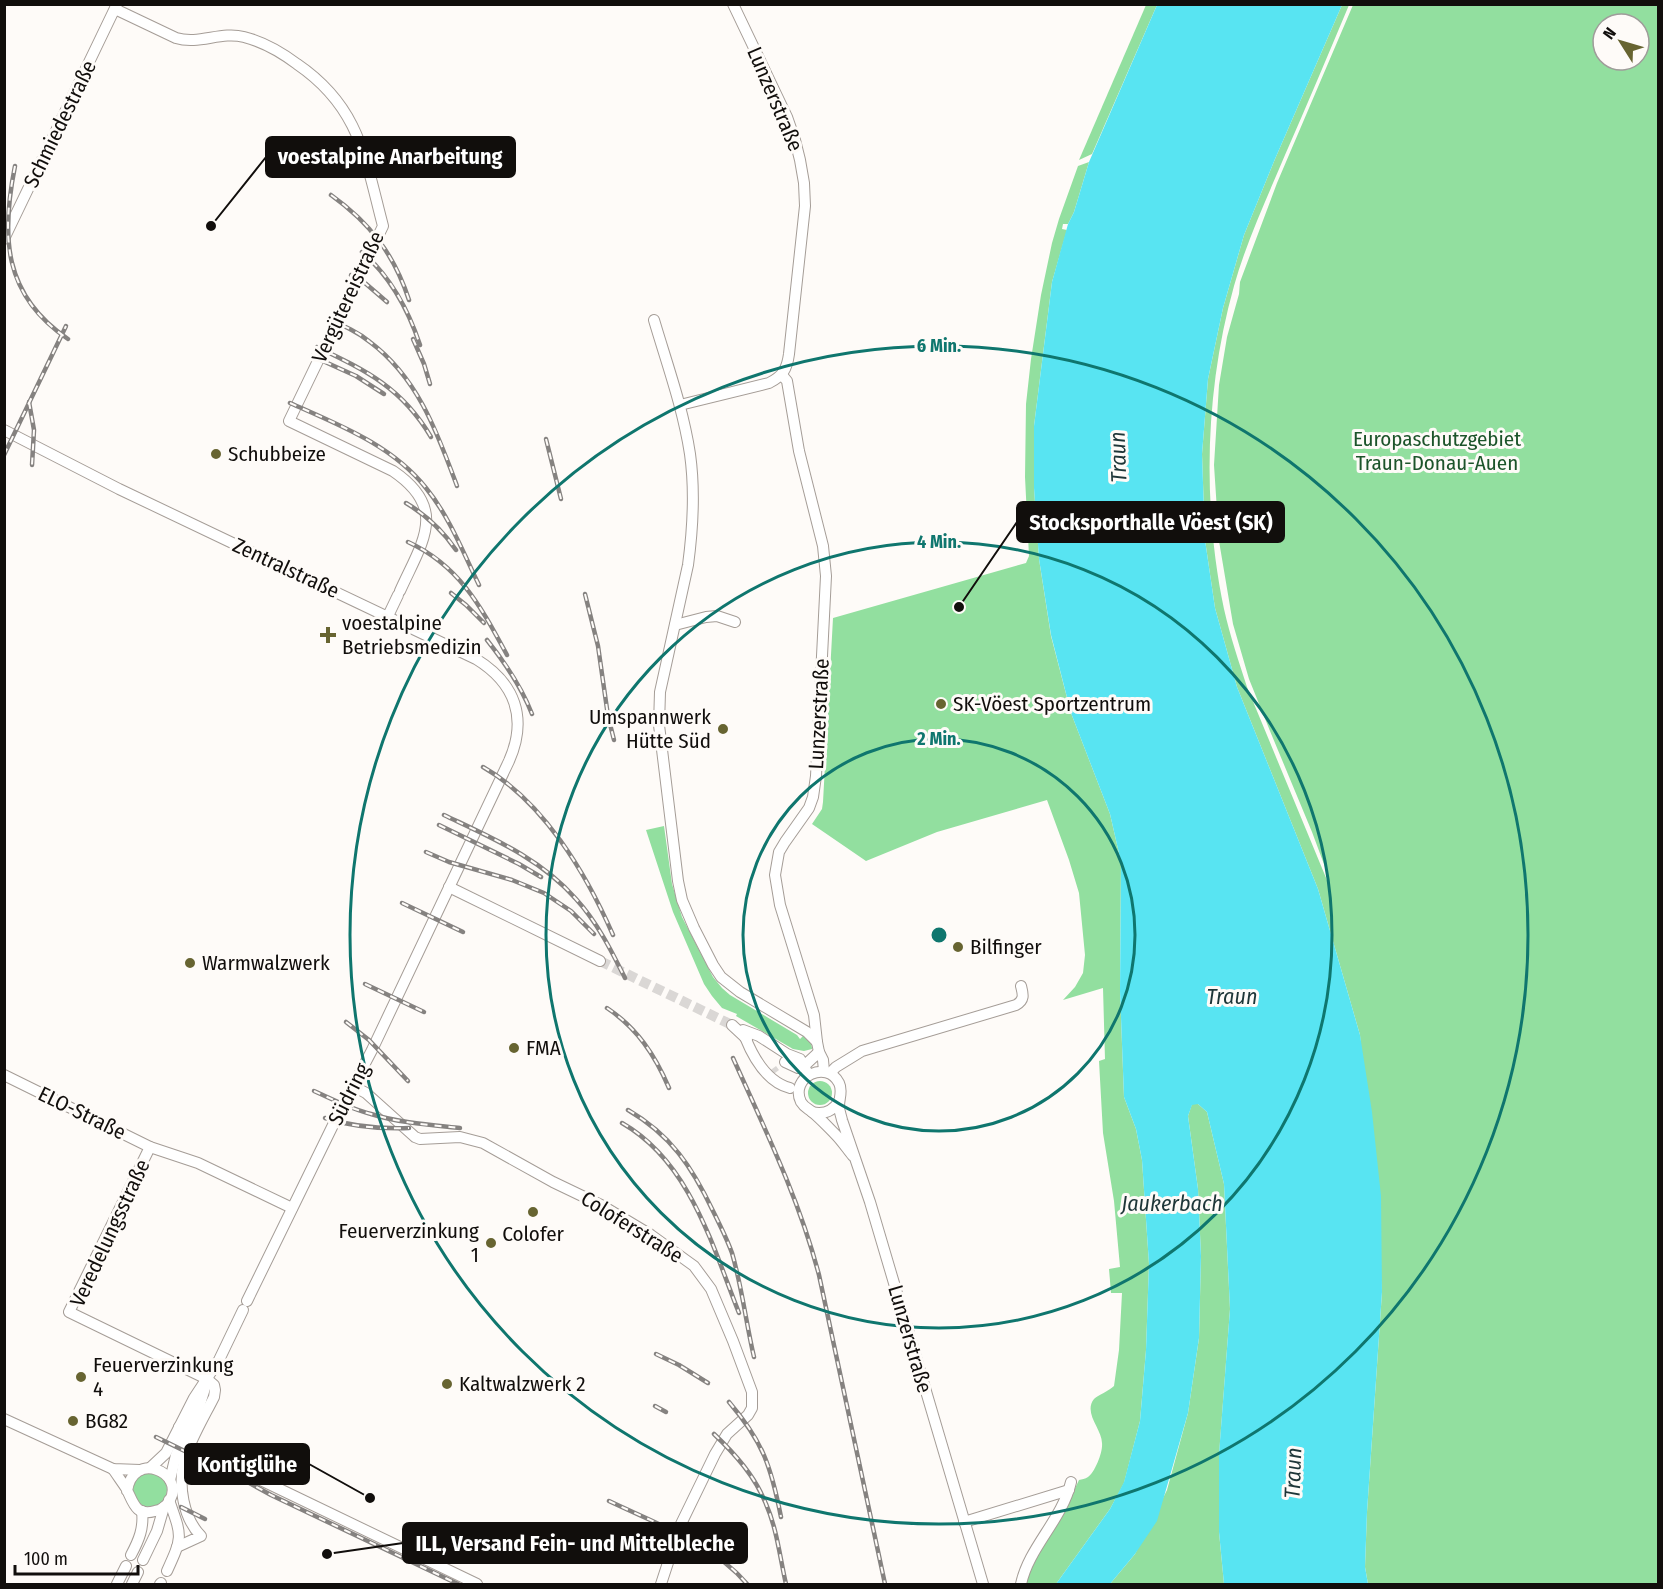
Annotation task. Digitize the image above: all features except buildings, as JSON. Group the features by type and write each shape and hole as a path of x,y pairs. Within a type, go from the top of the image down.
{"street":[{"name":"Lunzerstraße","path":"733,4 787,117 800,160 804,183 805,206 789,354 782,375 787,381 797,441 826,565 817,764 813,797 805,816 791,832 779,852 775,875 780,905 814,1015 819,1064"},
{"name":"Schmiedestraße","path":"4,240 116,7"},
{"name":"Vergütereistraße","path":"116,7 185,41 232,35 267,45 315,77 337,99 354,127 364,151 383,226 289,421 393,471 407,480 424,503 427,514 424,539 388,616"},
{"path":"654,320 680,405 690,454 692,483 693,512 688,565 660,692 659,716 681,895 699,939 722,977 740,992 807,1032 819,1064 838,1082 852,1057"},
{"path":"680,405 770,383 782,375"},
{"name":"Zentralstraße","path":"4,430 127,493 461,651 487,666 504,682 518,713 518,732 512,755 449,887"},
{"path":"675,625 717,616 735,622"},
{"path":"449,887 600,961"},
{"name":"Südring","path":"145,1469 166,1453 194,1398 219,1360 292,1208 372,1050 449,887"},
{"path":"744,1033 782,1060 798,1068 852,1057 862,1051 1016,1005 1022,999 1021,986"},
{"path":"744,1033 759,1036 800,1059 819,1064"},
{"path":"744,1033 774,1071 799,1096"},
{"path":"744,1033 750,1050 759,1064 779,1084 790,1088"},
{"path":"799,1096 800,1086 805,1077 819,1064"},
{"name":"ELO-Straße","path":"4,1075 150,1147 198,1163 292,1208"},
{"name":"Lunzerstraße","path":"838,1082 841,1091 839,1108 842,1120 870,1202 983,1584"},
{"name":"Coloferstraße","path":"353,1086 366,1093 415,1137 420,1139 460,1137 483,1143 553,1182 602,1205 684,1258 702,1275 711,1289 752,1392 752,1408 748,1415 726,1434 718,1449 680,1526 661,1584"},
{"name":"Lunzerstraße","path":"799,1096 804,1105 837,1136 853,1156"},
{"path":"812,1112 831,1110 839,1101"},
{"name":"Veredelungsstraße","path":"150,1147 69,1312 207,1379"},
{"path":"166,1571 180,1539 172,1499 170,1480 172,1467 215,1390 214,1385 207,1379"},
{"path":"4,1419 113,1469 160,1470 170,1480"},
{"path":"179,1427 187,1442 477,1584"},
{"path":"143,1560 172,1499 184,1461 187,1442"},
{"path":"113,1469 128,1491 132,1504 142,1511 157,1511 172,1499"},
{"path":"128,1491 131,1479 145,1469"},
{"path":"964,1522 1070,1486 1054,1521 1028,1562 1021,1584"},
{"path":"172,1499 201,1536 177,1547"},
{"path":"131,1555 142,1531 142,1511"},
{"path":"179,1527 191,1522"},
{"path":"117,1584 126,1566"},
{"path":"132,1584 138,1572"}],"green space":[{"path":"1146,5 1157,5 1092,154 1079,160"},
{"name":"Europaschutzgebiet Traun-Donau-Auen","path":"1342,5 1349,5 1239,269 1224,325 1217,365 1210,447 1212,529 1229,629 1247,687 1329,885 1328,875 1312,832 1249,679 1233,624 1219,541 1214,465 1219,385 1240,282 1277,183 1353,5 1658,5 1658,1584 1368,1584 1365,1567 1367,1512 1382,1292 1360,1035 1318,889 1237,687 1215,608 1205,540 1202,454 1208,379 1223,308 1244,235"},
{"path":"1089,162 1074,212 1068,224 1063,224 1062,229 1067,230 1052,282 1034,426 1034,488 1039,559 1051,636 1071,713 1110,814 1121,862 1120,991 1124,1097 1136,1129 1142,1160 1149,1264 1146,1350 1140,1421 1124,1483 1110,1509 1056,1584 1025,1584 1030,1567 1061,1517 1079,1480 1087,1478 1098,1462 1102,1443 1092,1415 1091,1404 1096,1397 1114,1386 1119,1350 1122,1293 1111,1293 1109,1269 1120,1267 1114,1201 1103,1133 1099,1061 1105,1059 1103,988 1063,1000 1075,987 1083,973 1085,955 1079,893 1047,800 937,832 866,861 812,824 822,809 823,802 833,618 1026,563 1029,556 1025,477 1026,404 1031,359 1041,295 1059,219 1078,166"},
{"path":"664,826 672,884 682,917 713,977 730,995 800,1039 805,1037 811,1043 812,1049 804,1051 793,1049 736,1016 737,1014 722,1008 704,984 673,912 646,830"},
{"path":"820,1081 829,1084 832,1093 829,1102 820,1105 811,1102 808,1093 811,1084"},
{"path":"1192,1104 1198,1104 1207,1112 1224,1184 1230,1309 1219,1455 1219,1532 1224,1584 1110,1584 1135,1554 1167,1490 1188,1413 1199,1338 1201,1256 1198,1189 1188,1116"},
{"path":"150,1473 162,1478 167,1490 162,1502 150,1507 138,1502 133,1490 138,1478"}],"water":[{"name":"Traun","path":"1157,5 1342,5 1244,235 1223,308 1208,379 1202,454 1205,540 1215,608 1237,687 1318,889 1360,1035 1372,1112 1381,1196 1382,1292 1367,1512 1365,1567 1368,1584 1224,1584 1219,1532 1219,1454 1230,1309 1224,1184 1207,1112 1198,1104 1192,1105 1188,1116 1198,1189 1201,1256 1199,1338 1188,1413 1157,1521 1135,1554 1110,1584 1056,1584 1110,1509 1124,1482 1140,1421 1146,1350 1149,1264 1142,1160 1136,1129 1124,1097 1120,991 1121,862 1110,814 1071,713 1051,635 1039,559 1034,488 1034,426 1052,282 1068,224 1074,212 1089,162"}],"tunnel":[{"path":"600,961 732,1025"},
{"path":"772,1069 775,1073"}],"railway":[{"path":"15,166 8,216 8,240 12,262 19,283 30,303 46,322 68,339"},
{"path":"331,195 358,217 379,241 396,268 409,300"},
{"path":"362,252 382,272 397,294 420,345"},
{"path":"351,275 365,283 387,302"},
{"path":"330,320 365,338 387,356 401,372 424,407 457,486"},
{"path":"4,455 66,326"},
{"path":"413,339 430,384"},
{"path":"317,347 352,364 395,393 420,420 431,437"},
{"path":"312,356 356,376 384,394"},
{"path":"29,402 34,430 32,465"},
{"path":"290,403 364,438 381,448 412,473 442,510 479,585"},
{"path":"546,439 561,499"},
{"path":"406,503 434,524 456,550"},
{"path":"408,542 442,563 467,589 488,620 507,655"},
{"path":"451,593 484,623"},
{"path":"585,594 598,646 608,716 614,740"},
{"path":"487,640 523,694 532,714"},
{"path":"483,767 505,781 525,799 560,840 590,887 613,935"},
{"path":"444,815 531,860 562,885 584,908 597,927 625,978"},
{"path":"439,825 541,877"},
{"path":"426,852 449,862 512,880 544,893 571,911 594,934"},
{"path":"402,903 463,932"},
{"path":"365,984 424,1012"},
{"path":"607,1008 627,1024 644,1043 658,1064 669,1088"},
{"path":"346,1022 369,1040 408,1081"},
{"path":"733,1058 780,1165 811,1247 819,1275 885,1584"},
{"path":"314,1091 342,1104 382,1117 460,1128"},
{"path":"628,1110 656,1130 679,1153 705,1195 732,1253 754,1357"},
{"path":"325,1118 367,1127 409,1128"},
{"path":"622,1123 645,1140 682,1182 708,1233 739,1313"},
{"path":"656,1354 708,1383"},
{"path":"729,1402 741,1416 764,1455 781,1517"},
{"path":"655,1406 666,1412"},
{"path":"714,1434 744,1466 761,1494 773,1523 786,1584"},
{"path":"156,1437 271,1495 458,1584"},
{"path":"609,1501 701,1546 733,1570 747,1584"},
{"path":"181,1507 205,1519"}],"place":[{"name":"voestalpine Anarbeitung","path":"211,226"},
{"name":"Schubbeize","path":"216,454"},
{"name":"Stocksporthalle Vöest (SK)","path":"959,607"},
{"name":"voestalpine Betriebsmedizin","path":"328,635"},
{"name":"SK-Vöest Sportzentrum","path":"941,704"},
{"name":"Umspannwerk Hütte Süd","path":"723,729"},
{"name":"Bilfinger","path":"958,947"},
{"name":"Warmwalzwerk","path":"190,963"},
{"name":"FMA","path":"514,1048"},
{"name":"Colofer","path":"533,1212"},
{"name":"Feuerverzinkung 1","path":"491,1243"},
{"name":"Feuerverzinkung 4","path":"81,1377"},
{"name":"Kaltwalzwerk 2","path":"447,1384"},
{"name":"BG82","path":"73,1421"},
{"name":"Kontiglühe","path":"370,1498"},
{"name":"ILL, Versand Fein- und Mittelbleche","path":"327,1554"}],"water label":[{"name":"Jaukerbach","path":"1172,1203"}]}
